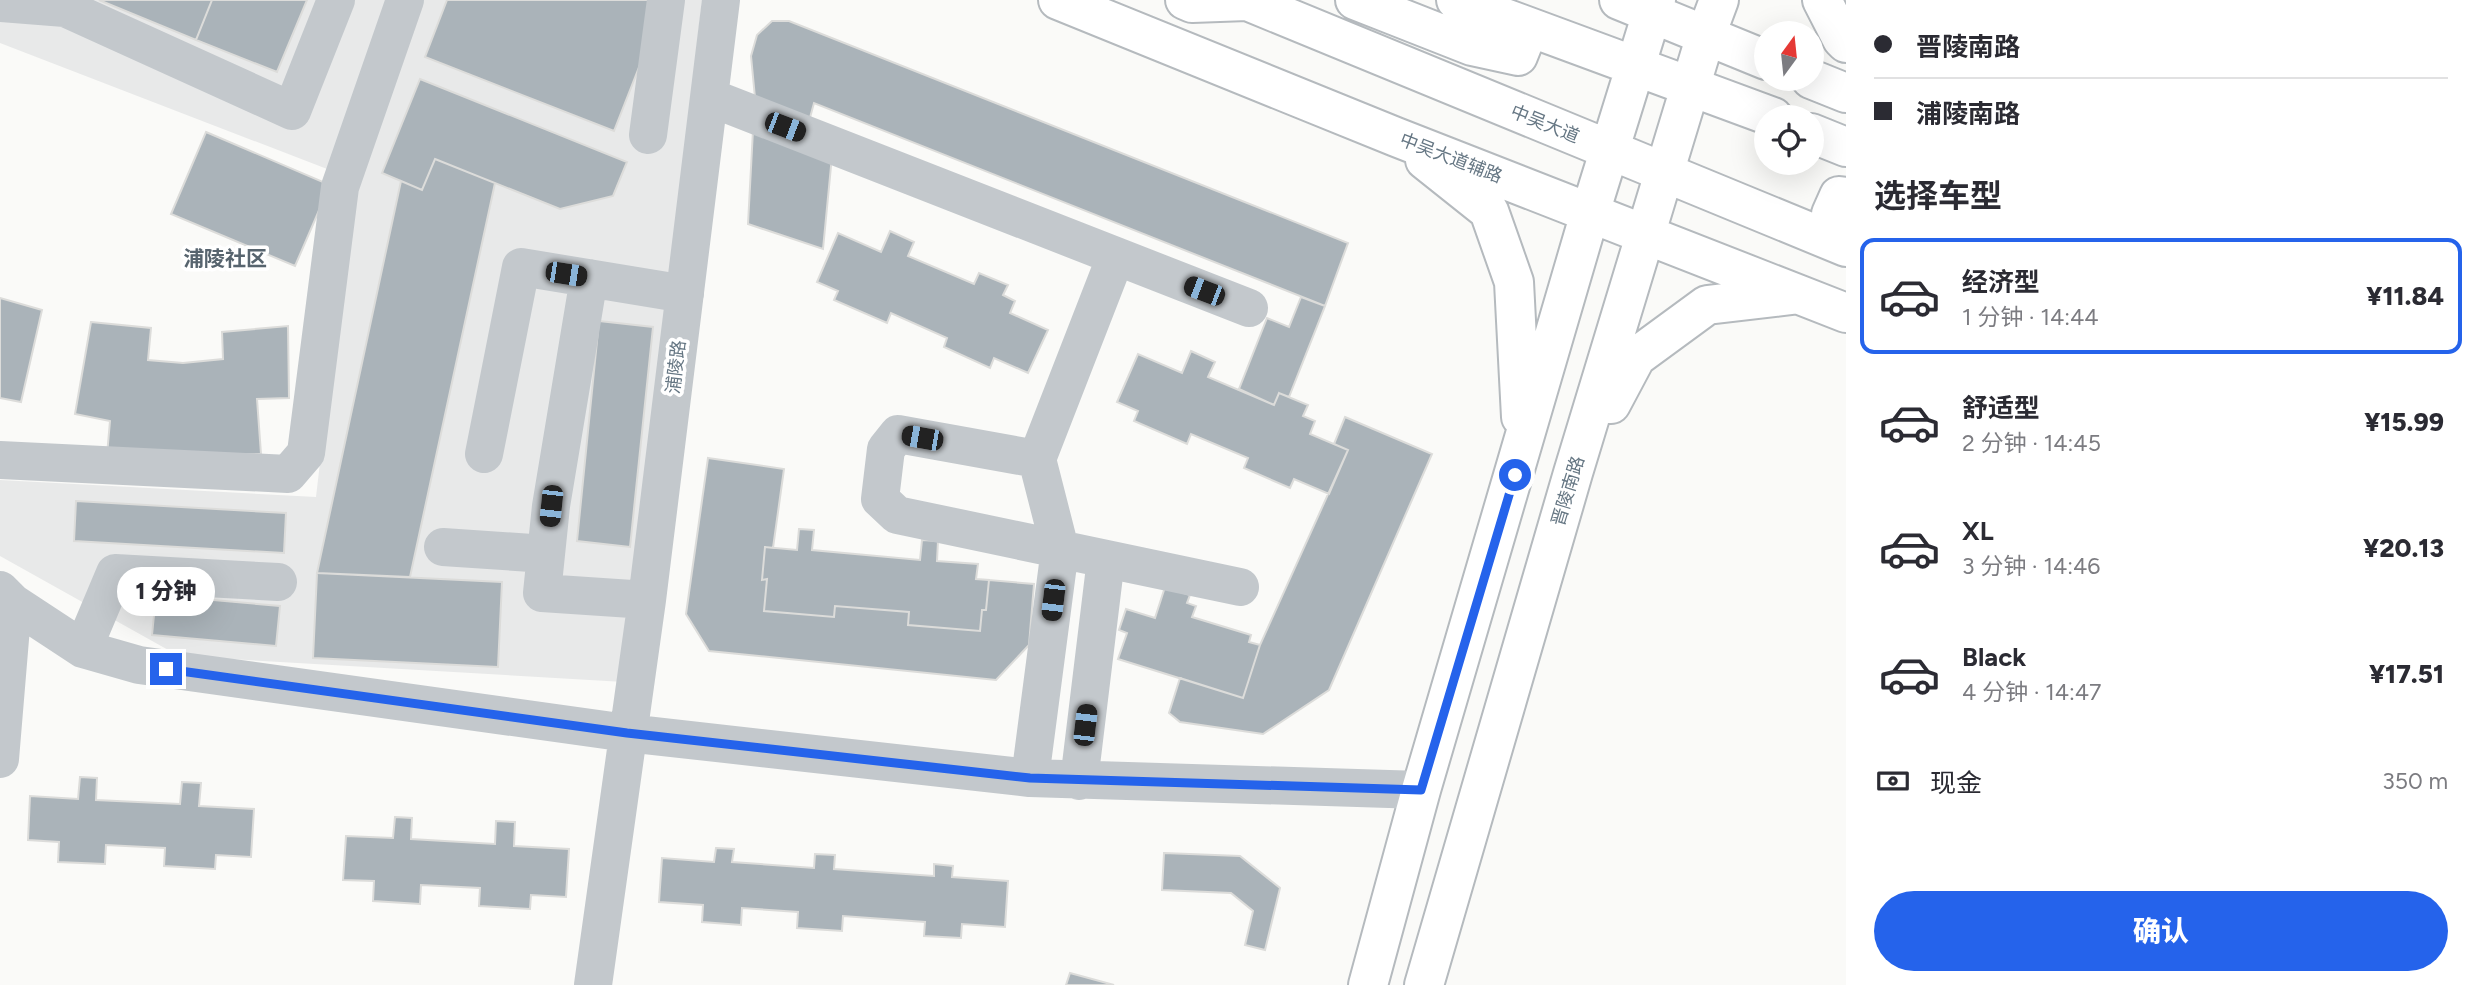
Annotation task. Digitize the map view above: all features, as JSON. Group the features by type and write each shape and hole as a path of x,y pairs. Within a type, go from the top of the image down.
{"main road":[{"name":"中吴大道辅路","path":"1058,0 1396,137 1846,313"},
{"path":"1185,0 1192,3 1246,1"},
{"path":"1355,0 1472,47 1518,56 1524,41 1503,18"},
{"path":"1456,0 1754,110"},
{"name":"晋陵南路","path":"1424,985 1573,473 1719,0"},
{"path":"1822,0 1846,43"},
{"name":"中吴大道","path":"1246,1 1846,247"},
{"path":"1368,985 1421,790 1635,66 1642,4 1754,55"},
{"path":"1824,84 1846,93"},
{"path":"1396,137 1489,211 1514,282 1523,448"},
{"path":"1824,138 1846,147"},
{"path":"1846,197 1839,196 1831,214 1846,228"},
{"path":"1788,223 1846,264"},
{"path":"1573,473 1636,357 1707,305 1798,295"}],"street":[{"path":"0,3 65,8 292,111 336,0"},
{"path":"0,460 288,474 306,453 341,187 405,0"},
{"path":"648,135 666,0"},
{"name":"浦陵路","path":"593,985 647,600 721,0"},
{"path":"709,97 1249,308"},
{"path":"1030,778 1060,549 1037,459 1116,256"},
{"path":"484,454 521,267 685,294"},
{"path":"589,278 551,506 542,593 647,600"},
{"path":"1037,459 898,434 886,449 880,499 897,515 1240,587"},
{"path":"443,547 546,554"},
{"path":"1079,780 1106,559"},
{"path":"83,649 115,573 278,582"},
{"path":"6,596 83,649 139,665 627,733 1030,778 1421,790"},
{"path":"0,760 6,596"}],"shaded area":[{"path":"0,0 702,0 624,682 179,656 0,556 0,480 316,497 353,179 0,43"}],"building":[{"path":"99,0 212,0 196,40"},
{"path":"212,0 307,0 277,72 196,40"},
{"path":"447,0 647,0 663,6 614,131 425,57"},
{"path":"772,21 789,21 1348,243 1325,306 814,103 808,125 756,108 751,56 757,35"},
{"path":"420,79 627,162 613,196 560,209 435,159 422,190 382,173"},
{"path":"753,130 832,156 823,249 748,224"},
{"path":"206,132 330,185 295,266 171,214"},
{"path":"435,159 495,183 410,577 317,573 401,181 422,190"},
{"path":"890,231 914,242 908,256 974,284 979,273 1008,285 1003,295 1015,301 1010,313 1048,330 1028,373 994,358 990,368 944,347 947,338 891,313 887,323 834,300 838,291 817,282 838,233 881,252"},
{"path":"1301,297 1325,306 1289,397 1279,393 1274,405 1239,389 1267,318 1289,327"},
{"path":"0,298 42,310 21,402 0,398"},
{"path":"599,321 653,327 630,547 577,541"},
{"path":"91,322 151,328 148,360 183,363 223,359 222,332 288,326 289,398 257,399 261,454 107,455 110,421 75,414"},
{"path":"1191,351 1215,362 1208,377 1274,405 1279,393 1308,405 1303,416 1315,421 1310,434 1348,450 1329,494 1294,479 1290,488 1244,468 1248,458 1191,434 1187,444 1134,421 1138,411 1117,402 1138,354 1182,373"},
{"path":"1345,417 1432,454 1329,690 1263,734 1180,722 1169,713 1180,678 1243,698 1260,645 1348,450 1334,444"},
{"path":"708,458 784,469 773,548 765,547 762,580 767,579 764,611 834,617 835,606 909,612 908,625 980,631 982,610 986,610 989,580 1034,584 1029,645 996,680 709,651 686,614"},
{"path":"76,501 286,513 284,553 74,541"},
{"path":"799,529 814,530 812,550 920,560 922,540 938,541 937,561 978,564 976,579 989,580 986,610 982,610 980,631 908,625 909,612 835,606 834,617 764,611 767,579 762,580 765,547 797,550"},
{"path":"317,573 502,582 498,667 313,658"},
{"path":"1165,587 1190,595 1187,603 1196,606 1192,617 1251,635 1249,642 1260,645 1243,698 1118,659 1127,633 1119,630 1126,609 1155,618"},
{"path":"156,595 280,606 276,646 152,635"},
{"path":"80,777 97,778 96,800 180,804 182,782 201,783 199,806 254,809 251,857 216,855 215,869 164,866 165,848 106,845 105,864 58,862 59,842 28,840 30,796 78,799"},
{"path":"395,817 412,818 411,839 495,844 496,821 515,822 514,846 569,849 566,897 531,895 530,909 479,906 480,888 421,885 420,904 373,901 374,881 343,880 346,836 393,838"},
{"path":"716,848 734,849 732,862 814,868 815,854 835,855 834,869 934,876 934,864 953,866 952,877 1008,881 1005,927 962,924 961,938 924,936 925,922 843,916 842,931 797,928 798,912 742,908 741,925 702,922 703,905 659,902 662,858 714,862"},
{"path":"1164,853 1240,856 1280,888 1265,950 1245,945 1253,911 1231,893 1162,890"},
{"path":"1070,973 1114,985 1066,985"}],"district":[{"name":"浦陵社区","path":"225,258"}],"route":[{"path":"166,669 627,733 1030,778 1421,790 1515,475"}]}
